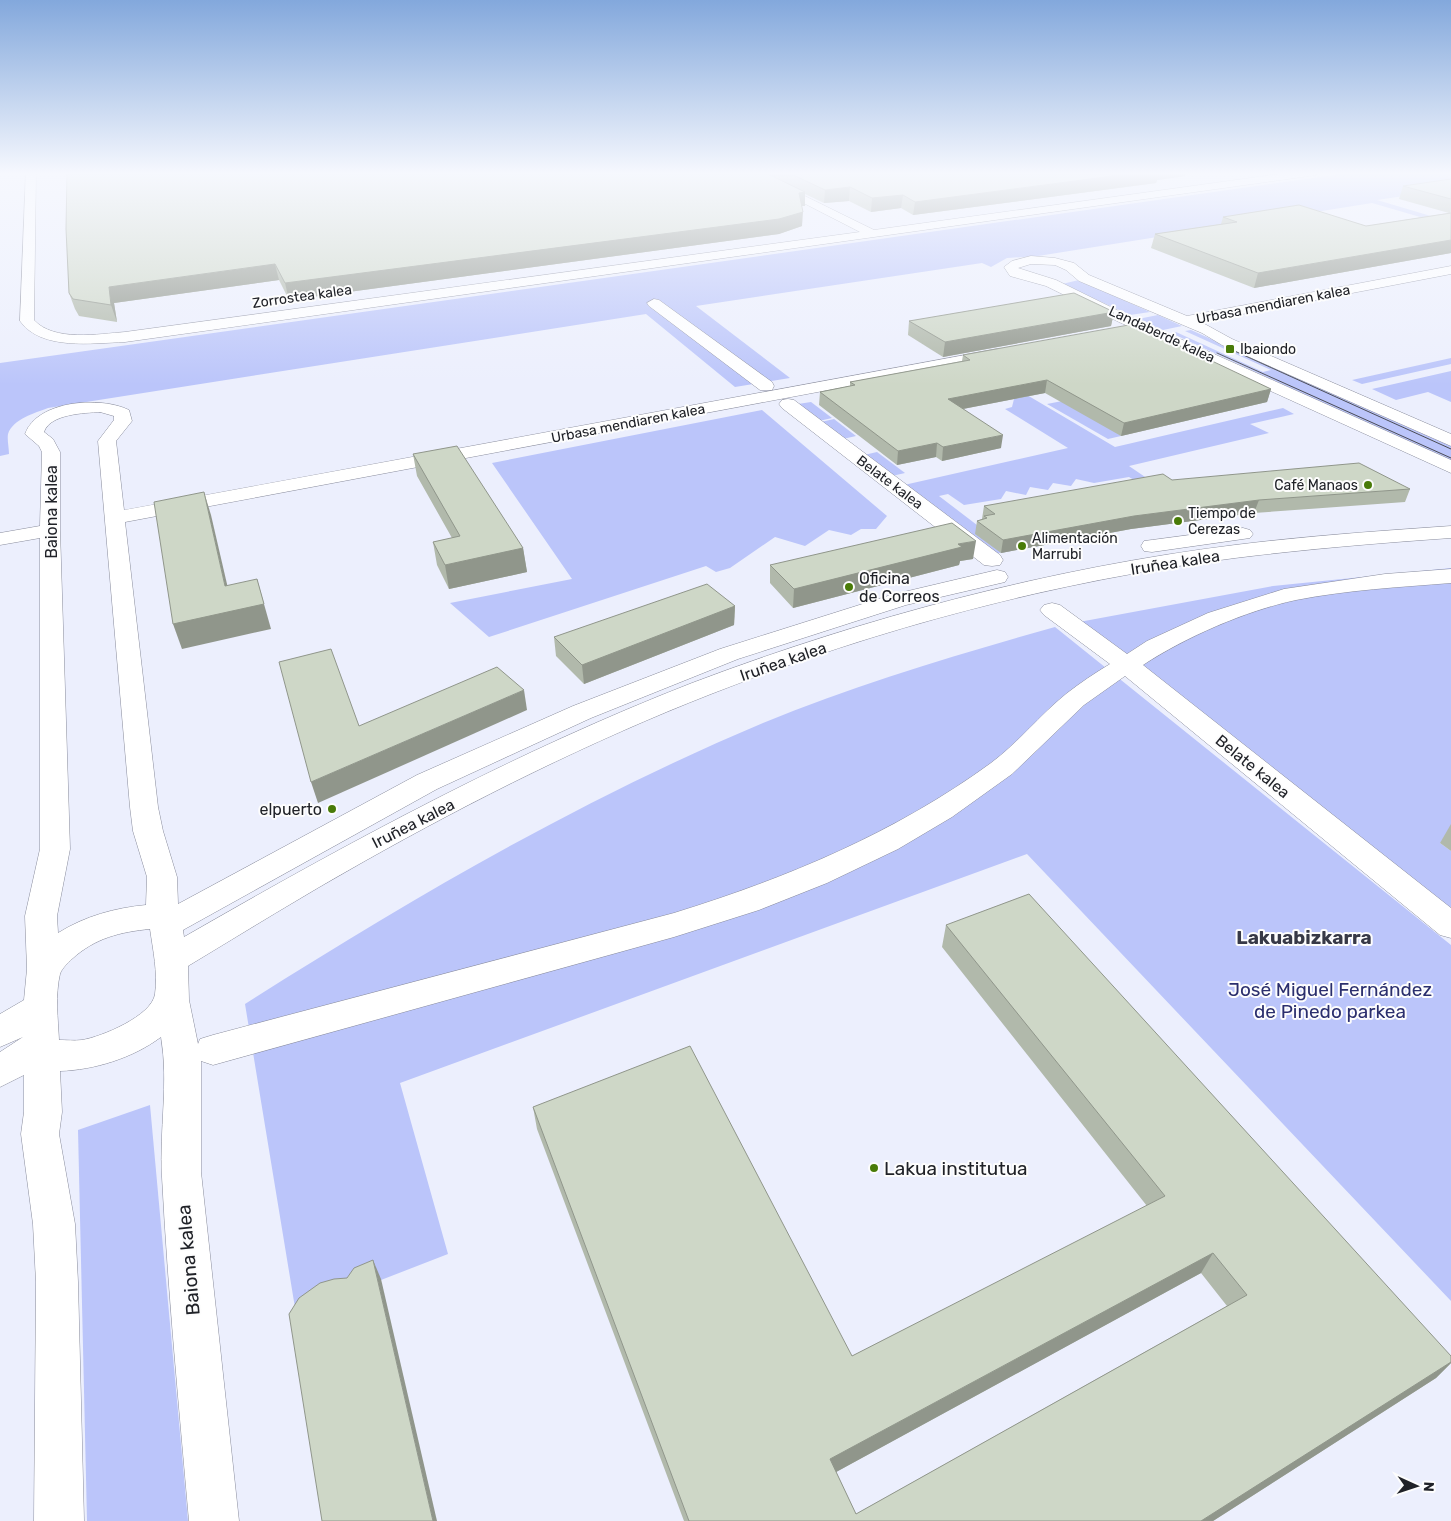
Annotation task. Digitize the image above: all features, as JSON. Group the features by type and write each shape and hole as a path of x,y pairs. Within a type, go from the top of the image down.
{"street":[{"name":"Zorrostea kalea","path":"29,243 27,320 30,327 45,334 65,337 125,336 806,243"},
{"name":"Landaberde kalea","path":"1451,441 1084,278 1064,264 1033,260 1011,267 1015,273 1051,282 1142,327 1192,348 1451,467"},
{"name":"Urbasa mendiaren kalea","path":"1184,321 1451,270"},
{"path":"1426,275 1451,283"},
{"path":"654,303 766,386"},
{"path":"1118,332 1142,327"},
{"name":"Urbasa mendiaren kalea","path":"114,518 1013,352"},
{"name":"Belate kalea","path":"788,404 992,560"},
{"name":"Baiona kalea","path":"59,1521 57,1282 54,1224 40,1134 43,1112 41,1036 44,969 41,916 55,849 50,530 51,452 47,443 34,434 34,429 39,423 52,416 100,407 112,409 123,414 123,421 107,441 144,807 148,831 162,877 164,920 171,960 172,1000 183,1060 181,1172 214,1521"},
{"name":"Iruñea kalea","path":"164,920 427,782 582,712 729,654 899,600 1068,560 1200,538 1347,524 1451,518"},
{"path":"0,539 50,530"},
{"name":"Iruñea kalea","path":"171,960 351,855 510,773 645,711 775,662 983,599 1093,574 1283,546 1360,538 1451,532"},
{"path":"213,1050 674,925 748,902 816,875 888,842 942,810 1002,768 1075,700 1156,646 1216,618 1292,594 1385,581 1451,576"},
{"name":"Belate kalea","path":"1052,610 1127,665 1451,926"},
{"path":"44,969 56,951 73,938 91,929 121,919 164,920"},
{"path":"0,1032 41,1036 82,1055 137,1035 156,1021 172,1000"},
{"path":"0,1071 41,1036"}],"green space":[{"path":"852,243 1120,243 1038,256 1007,258 991,267 982,263 696,306 790,378 735,387 646,314 48,408 25,417 15,424 8,434 9,454 0,456 0,363"},
{"path":"1079,280 1150,312 1130,315 1062,284"},
{"path":"1158,315 1182,326 1163,330 1138,319"},
{"path":"1191,330 1451,446 1451,462 1171,333 1176,332 1263,372 1271,370 1185,331"},
{"path":"1451,358 1451,364 1362,384 1352,380"},
{"path":"983,369 1115,447 1283,408 1294,414 1250,424 1269,433 1129,466 1151,481 1139,483 1129,477 1094,483 1076,479 1071,486 1053,483 1048,490 1030,487 1026,495 1006,491 1001,499 964,505 948,494 939,496 1011,551 994,554 904,485 1068,448 1005,409 1012,407 1014,399"},
{"path":"1451,371 1451,402 1428,392 1396,400 1372,389"},
{"path":"1144,385 1121,436 1108,439 1047,404"},
{"path":"811,402 832,418 819,421 798,404"},
{"path":"762,410 887,516 876,529 861,529 851,535 829,530 805,546 775,537 730,568 716,572 706,566 489,637 450,603 572,579 492,463"},
{"path":"834,419 856,436 843,439 821,422"},
{"path":"877,452 905,473 892,476 864,455"},
{"path":"1451,568 1451,838 1440,843 1451,851 1451,910 1079,622 1273,586"},
{"name":"José Miguel Fernández de Pinedo parkea","path":"1055,627 1451,945 1451,1301 1027,854 400,1083 448,1254 363,1287 299,1332 245,1004 434,889 628,784 763,723 835,695 944,659"},
{"path":"150,1105 188,1521 87,1521 78,1130"}],"building":[{"path":"67,243 594,243 285,283 275,264 109,287 111,305 73,299 69,293"},
{"path":"1179,243 1434,243 1258,273"},
{"path":"1074,293 1114,312 945,342 909,321"},
{"path":"1134,324 1271,389 1124,423 1047,380 948,399 1003,435 943,447 937,443 898,451 820,392 855,385 850,382 970,360 963,355"},
{"path":"457,446 523,548 445,565 433,542 460,536 413,454"},
{"path":"1359,463 1410,489 1259,500 1134,516 1003,540 977,521 987,518 984,516 995,514 984,506 1163,474 1172,480"},
{"path":"204,492 225,586 257,579 264,604 173,624 154,502"},
{"path":"952,523 976,541 958,544 962,547 794,589 770,565"},
{"path":"707,584 735,606 582,665 554,637"},
{"path":"331,649 359,726 497,667 524,690 311,782 279,662"},
{"path":"1029,894 1451,1356 1451,1362 1201,1521 689,1521 533,1107 690,1046 852,1356 1165,1196 946,925","holes":["1213,1253 1247,1295 856,1514 830,1459"]},
{"path":"373,1260 433,1521 322,1521 289,1314 299,1298 320,1283 347,1278 354,1268"}],"tram line":[{"path":"1230,349 1451,449"},
{"path":"1217,353 1451,458"}],"place":[{"name":"Ibaiondo","path":"1230,349"},
{"name":"Café Manaos","path":"1368,485"},
{"name":"Tiempo de Cerezas","path":"1178,521"},
{"name":"Alimentación Marrubi","path":"1022,546"},
{"name":"Oficina de Correos","path":"849,587"},
{"name":"elpuerto","path":"332,809"},
{"name":"Lakua institutua","path":"874,1168"}],"district":[{"name":"Lakuabizkarra","path":"1304,937"}]}
